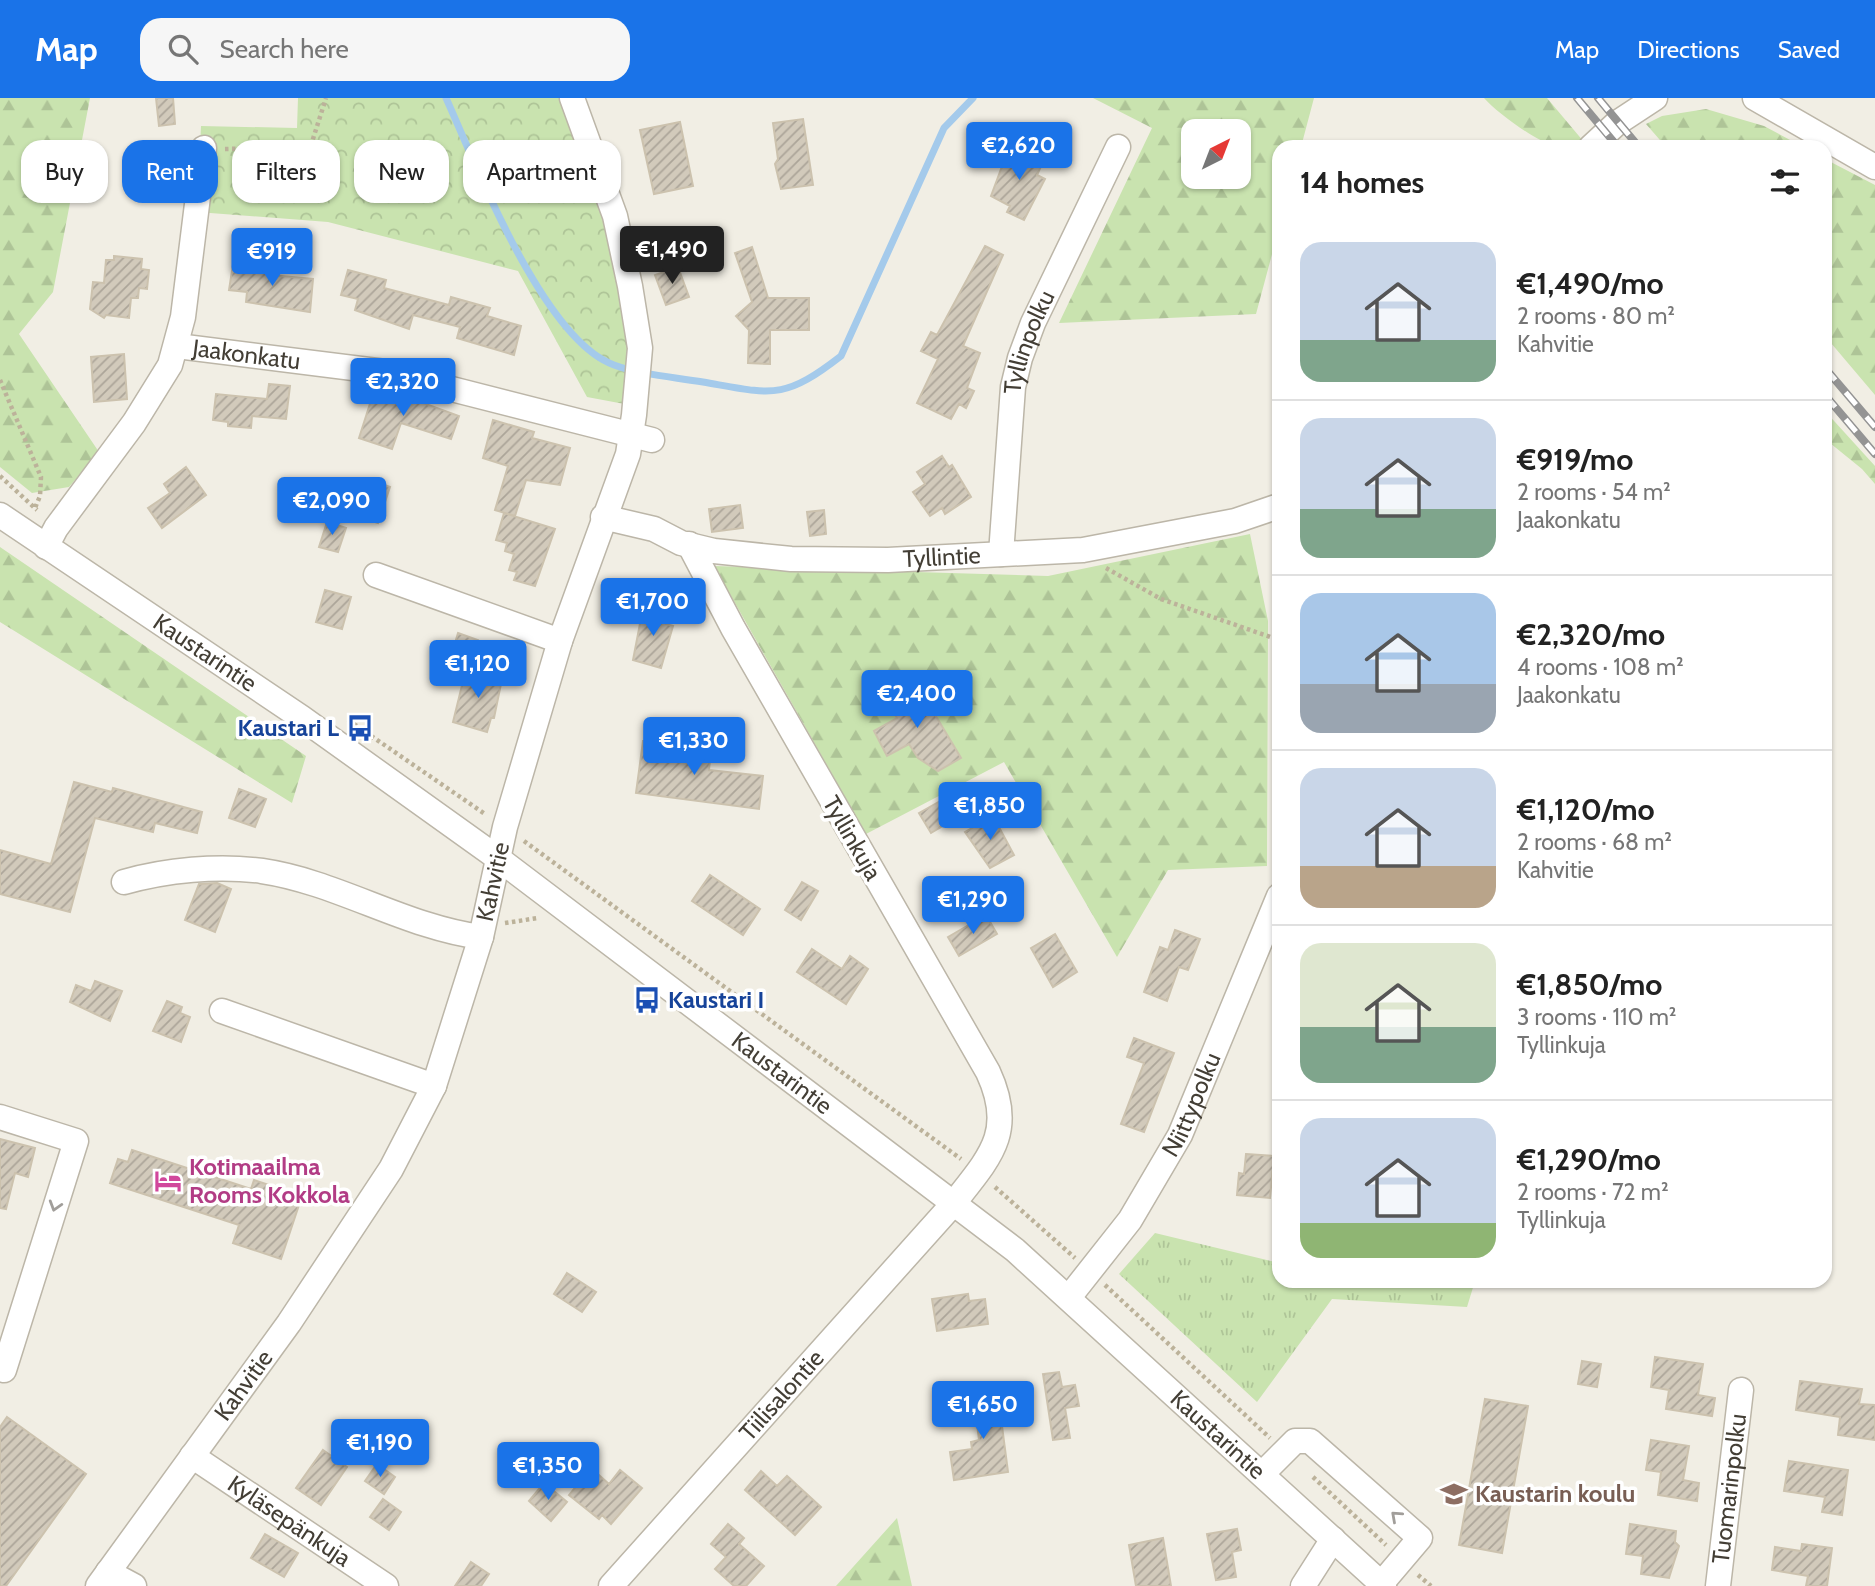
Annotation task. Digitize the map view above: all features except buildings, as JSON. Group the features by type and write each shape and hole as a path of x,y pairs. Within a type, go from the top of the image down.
{"street":[{"name":"Kahvitie","path":"103,1579 289,1323 391,1169 434,1086 481,937 505,828 560,641 628,454 641,438 637,390 639,348 615,216 572,98"},
{"path":"1599,140 1617,123 1655,98"},
{"path":"1755,98 1828,140"},
{"path":"1832,142 1875,167"},
{"name":"Tyllinpolku","path":"1001,554 1013,387 1020,358 1033,323 1118,147"},
{"path":"177,346 198,203"},
{"name":"Jaakonkatu","path":"46,547 70,509 134,423 170,365 177,346 385,372 641,438"},
{"name":"Tyllintie","path":"603,517 654,529 714,551 790,559 888,560 1083,551 1235,522 1272,508"},
{"name":"Kaustarintie","path":"0,515 302,718 499,859 1015,1250 1070,1296 1383,1585"},
{"name":"Tyllinkuja","path":"689,544 733,628 988,1072 1000,1098 999,1135 978,1172 953,1203"},
{"path":"376,575 560,641"},
{"path":"124,882 192,871 262,871 419,923 481,937"},
{"name":"Niittypolku","path":"1070,1296 1130,1220 1180,1135 1272,913"},
{"path":"222,1011 434,1086"},
{"path":"0,1117 76,1141 4,1370"},
{"name":"Tiilisalontie","path":"611,1586 953,1203"},
{"name":"Tuomarinpolku","path":"1718,1586 1741,1390"},
{"path":"1262,1474 1295,1441 1311,1441 1420,1538 1383,1585"},
{"name":"Kyläsepänkuja","path":"192,1456 386,1586"},
{"path":"1303,1586 1333,1539"},
{"path":"103,1579 134,1586"}],"path":[{"path":"218,148 302,148 312,142 326,98"},
{"path":"0,380 41,477 40,496 35,508"},
{"path":"1083,551 1115,574 1161,599 1272,638"}],"green space":[{"path":"0,98 90,98 82,140 21,140 21,203 70,203 53,292 19,334 99,452 69,487 32,493 0,467"},
{"path":"298,98 569,98 585,140 463,140 463,203 610,203 615,216 635,406 587,397 518,271 328,222 197,212 197,203 218,203 218,140 200,140 201,126 297,128"},
{"path":"1093,98 1314,98 1303,140 1272,140 1272,254 1256,314 1059,323 1152,128"},
{"path":"1484,98 1547,98 1582,140 1541,140 1498,111"},
{"path":"1706,109 1764,126 1790,140 1660,140 1646,124 1662,116"},
{"path":"1832,163 1875,185 1875,395 1832,344"},
{"path":"1832,419 1875,466 1875,484 1862,469 1832,445"},
{"path":"1250,534 1268,621 1267,866 1168,870 1117,957 1004,762 866,834 714,566 1048,576"},
{"path":"0,547 306,756 292,803 0,622"},
{"path":"1155,1233 1272,1261 1272,1288 1473,1288 1467,1307 1332,1299 1257,1402 1119,1274"},
{"path":"897,1518 912,1586 836,1586"}],"waterway":[{"path":"446,98 515,247 562,322 588,349 614,365 635,371 762,391 790,387 805,381 841,356 944,128 973,98"}],"railway":[{"path":"1577,98 1612,140"},
{"path":"1598,98 1633,140"},
{"path":"1832,376 1875,427"},
{"path":"1832,403 1875,454"}],"place":[{"name":"Kaustari L","path":"360,728"},
{"name":"Kaustari I","path":"647,1000"},
{"name":"Kotimaailma Rooms Kokkola","path":"168,1181"},
{"name":"Kaustarin koulu","path":"1454,1494"}]}
